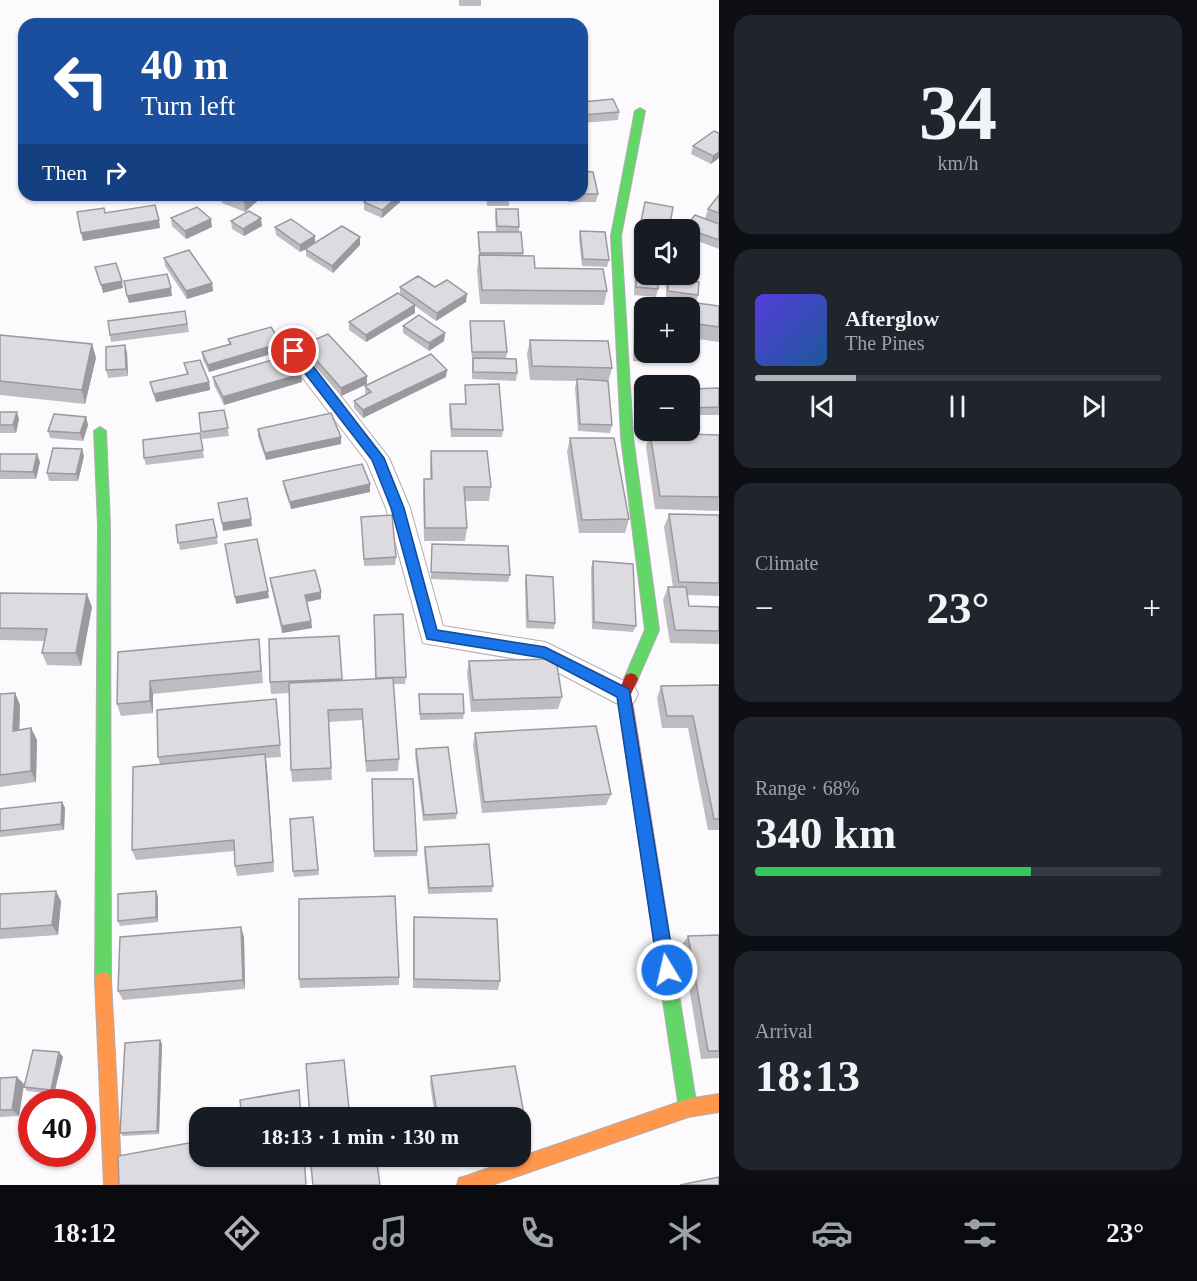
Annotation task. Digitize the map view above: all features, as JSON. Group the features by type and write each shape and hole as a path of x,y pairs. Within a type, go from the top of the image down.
{"street":[{"path":"640,111 616,236 627,437 652,630 624,694 688,1108"},
{"path":"100,431 104,525 103,973 113,1185"},
{"path":"466,1185 688,1108 718,1103"}],"lane":[{"path":"294,351 377,458 398,508 432,635 545,653 624,694"}],"building":[{"path":"613,99 619,112 588,115 588,101"},
{"path":"714,131 719,133 719,152 713,156 693,146"},
{"path":"588,172 593,172 598,194 588,194"},
{"path":"719,195 719,213 708,209"},
{"path":"365,201 392,201 382,210"},
{"path":"645,202 673,207 671,219 641,219"},
{"path":"155,205 159,220 81,233 77,212 104,208 105,213"},
{"path":"197,207 211,219 185,231 171,218"},
{"path":"496,209 518,209 519,227 497,226"},
{"path":"249,211 261,218 243,229 231,221"},
{"path":"695,215 719,224 719,240 700,233 700,219 692,219"},
{"path":"291,219 315,236 300,245 275,227"},
{"path":"342,226 360,237 332,266 305,249"},
{"path":"580,231 605,232 609,260 583,259"},
{"path":"478,232 521,232 523,253 480,253"},
{"path":"189,250 212,283 186,291 164,258"},
{"path":"479,255 534,256 535,268 603,269 607,291 482,290"},
{"path":"116,263 122,281 101,285 95,267"},
{"path":"167,274 171,288 127,296 124,281"},
{"path":"418,276 435,287 447,280 467,294 437,313 400,287"},
{"path":"636,285 658,285 658,289 636,287"},
{"path":"668,285 699,285 698,295 668,291"},
{"path":"398,293 415,305 366,335 349,322"},
{"path":"700,303 719,306 719,327 700,324"},
{"path":"185,311 187,324 110,335 108,321"},
{"path":"419,315 445,333 429,343 403,326"},
{"path":"470,321 504,321 507,352 472,352"},
{"path":"271,327 281,343 208,365 202,352 231,344 228,339"},
{"path":"328,334 367,376 341,388 303,345"},
{"path":"0,335 92,344 82,390 0,381"},
{"path":"530,340 608,341 612,368 532,366"},
{"path":"125,345 126,369 106,370 106,347"},
{"path":"431,354 447,370 363,410 354,401 371,392 365,386"},
{"path":"290,355 301,374 223,397 213,377"},
{"path":"473,358 516,359 517,373 473,372"},
{"path":"200,360 209,382 154,394 150,382 188,374 184,363"},
{"path":"577,379 608,381 612,425 580,424"},
{"path":"499,384 503,430 452,429 450,404 466,404 465,385"},
{"path":"719,388 719,407 700,408 700,389"},
{"path":"224,410 228,428 201,432 199,413"},
{"path":"0,412 17,412 13,425 0,425"},
{"path":"331,413 341,437 265,453 258,429"},
{"path":"54,414 86,417 80,433 48,431"},
{"path":"200,433 203,450 144,458 143,440"},
{"path":"700,434 719,435 719,497 660,496 651,441 700,441"},
{"path":"570,438 614,438 629,519 582,520"},
{"path":"53,448 82,449 76,474 47,473"},
{"path":"431,451 487,451 491,487 464,487 467,528 425,528 424,479 432,479"},
{"path":"0,454 37,454 33,472 0,471"},
{"path":"362,464 370,484 290,502 283,481"},
{"path":"247,498 251,519 222,523 218,503"},
{"path":"669,514 719,515 719,583 679,582"},
{"path":"392,515 396,557 364,559 361,517"},
{"path":"213,519 217,537 178,543 176,525"},
{"path":"257,539 268,591 235,597 225,544"},
{"path":"432,544 508,546 510,575 431,572"},
{"path":"593,561 633,564 636,626 594,622"},
{"path":"315,570 321,592 305,595 311,621 282,626 270,578"},
{"path":"526,575 553,577 555,623 528,621"},
{"path":"668,587 686,587 689,606 719,607 719,631 675,630"},
{"path":"0,593 87,594 76,653 42,653 47,629 0,628"},
{"path":"403,614 406,677 376,678 374,615"},
{"path":"339,636 342,679 270,682 269,639"},
{"path":"259,639 261,671 150,681 150,701 117,704 118,652"},
{"path":"556,659 562,697 473,700 469,661"},
{"path":"393,678 399,759 366,761 362,709 328,710 331,768 291,770 289,683"},
{"path":"719,685 719,819 714,819 693,716 667,716 661,686"},
{"path":"15,693 13,731 31,728 31,771 0,775 0,694"},
{"path":"419,694 463,694 464,713 420,714"},
{"path":"276,699 280,745 158,757 157,710"},
{"path":"596,726 611,794 484,802 475,733"},
{"path":"448,747 457,813 424,815 416,749"},
{"path":"265,754 273,862 235,866 234,840 132,850 133,767"},
{"path":"372,779 413,779 417,851 374,851"},
{"path":"62,802 61,824 0,831 0,809"},
{"path":"313,817 318,870 293,871 290,819"},
{"path":"489,844 493,886 429,888 425,847"},
{"path":"56,891 52,925 0,929 0,894"},
{"path":"156,891 156,917 118,921 118,894"},
{"path":"395,896 399,977 299,979 299,899"},
{"path":"414,917 497,919 500,981 414,979"},
{"path":"241,927 243,980 118,991 120,937"},
{"path":"719,935 719,1051 708,1051 688,936"},
{"path":"160,1040 157,1131 120,1133 125,1043"},
{"path":"33,1050 59,1052 51,1089 24,1087"},
{"path":"344,1060 349,1107 309,1107 306,1064"},
{"path":"515,1066 523,1107 436,1107 431,1076"},
{"path":"17,1077 12,1110 0,1110 0,1078"},
{"path":"299,1090 300,1107 241,1107 240,1100"},
{"path":"189,1143 189,1167 305,1167 306,1185 119,1185 118,1156"},
{"path":"311,1167 378,1167 380,1185 313,1185"},
{"path":"719,1177 719,1185 680,1185"}],"traffic: fast":[{"path":"631,679 652,630 627,437 616,236 640,111"},
{"path":"100,431 104,525 103,980"},
{"path":"655,894 688,1108"}],"traffic: slow":[{"path":"103,980 113,1185"},
{"path":"466,1185 688,1108 719,1103"}],"traffic: jam":[{"path":"631,679 624,694 655,894"}],"route":[{"path":"294,351 377,458 398,508 432,635 545,653 624,694 667,970"}]}
